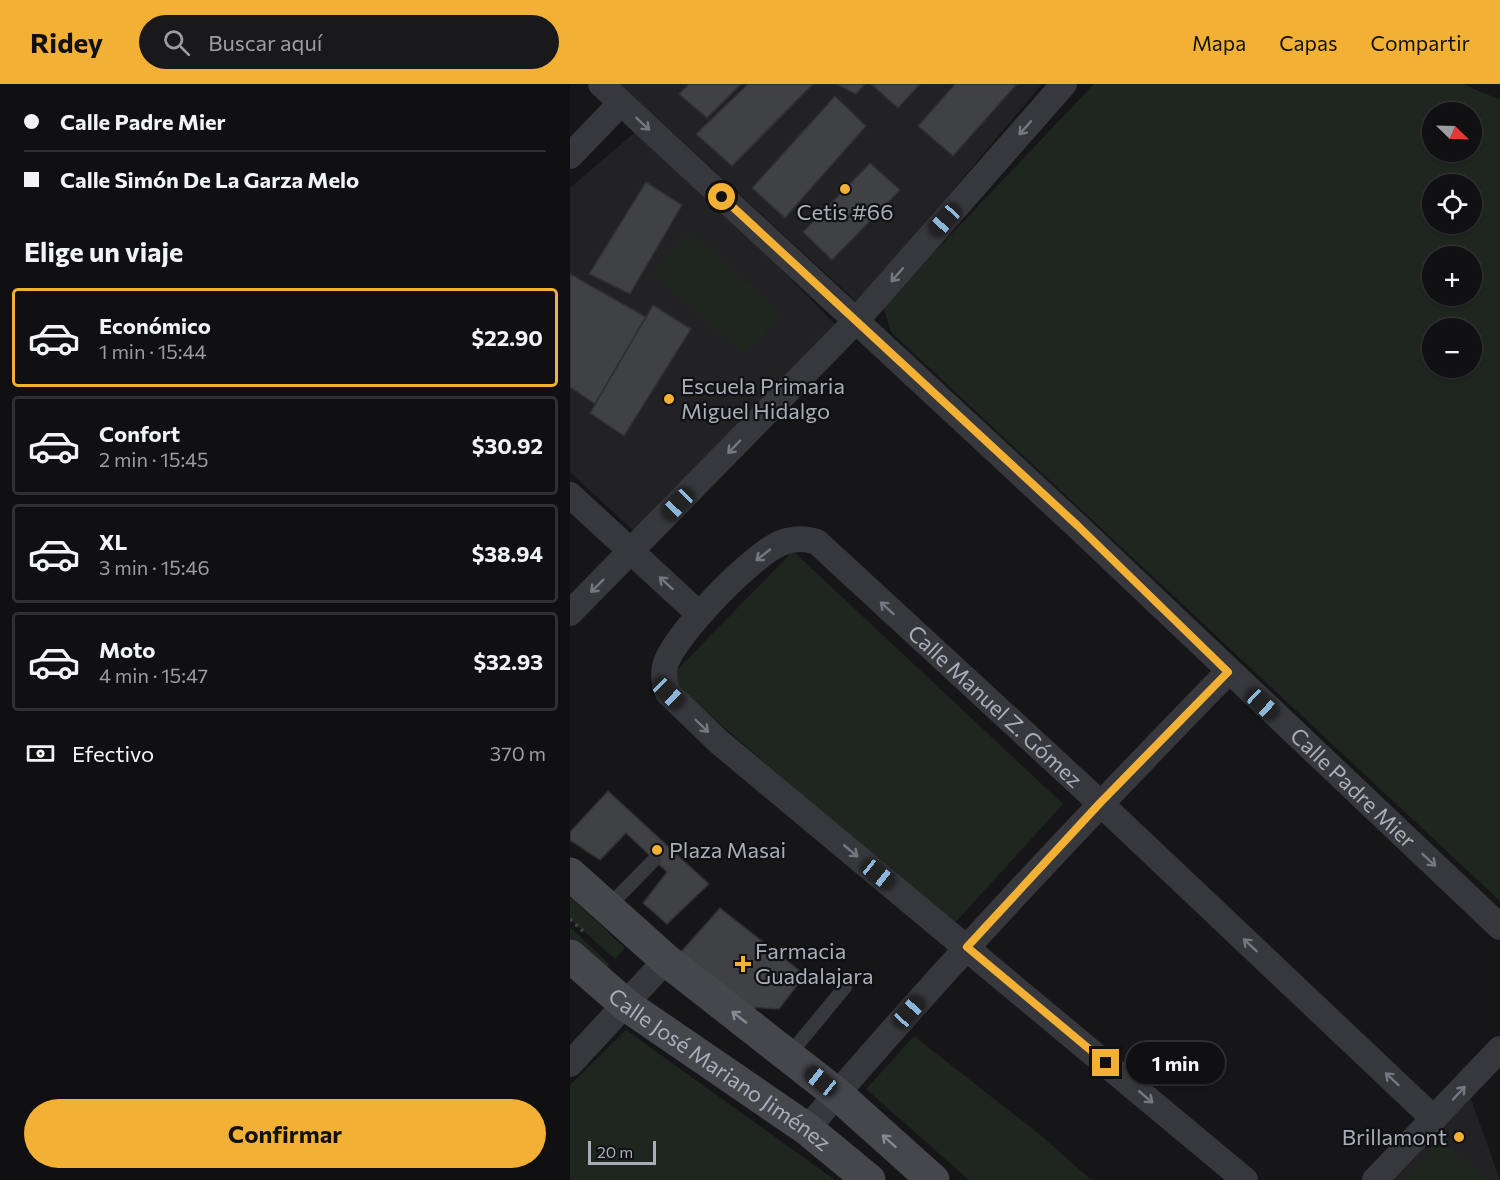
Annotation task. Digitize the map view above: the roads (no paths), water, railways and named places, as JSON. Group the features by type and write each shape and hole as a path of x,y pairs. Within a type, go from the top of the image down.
{"street":[{"name":"Calle Padre Mier","path":"601,84 855,322 1078,526 1228,672 1500,927"},
{"path":"570,613 855,322 1064,84"},
{"path":"570,156 621,103"},
{"path":"570,495 699,614"},
{"name":"Calle Manuel Z. Gómez","path":"1245,1180 719,742 668,693 664,683 666,665 699,614 761,556 778,544 797,538 817,542 1100,803 1434,1119"},
{"path":"807,1129 967,947 1100,803 1228,672"},
{"name":"Calle José Mariano Jiménez","path":"570,873 666,960 837,1094 933,1180"},
{"name":"Calle José Mariano Jiménez","path":"570,956 626,1005 807,1129 869,1180"},
{"path":"570,1064 666,960"},
{"path":"1375,1180 1500,1049"}],"lane":[{"path":"608,907 654,860"},
{"path":"789,1055 845,987"}],"place":[{"name":"Cetis #66","path":"845,189"},
{"name":"Escuela Primaria Miguel Hidalgo","path":"669,399"},
{"name":"Plaza Masai","path":"657,850"},
{"name":"Farmacia Guadalajara","path":"743,964"},
{"name":"Brillamont","path":"1459,1137"}]}
